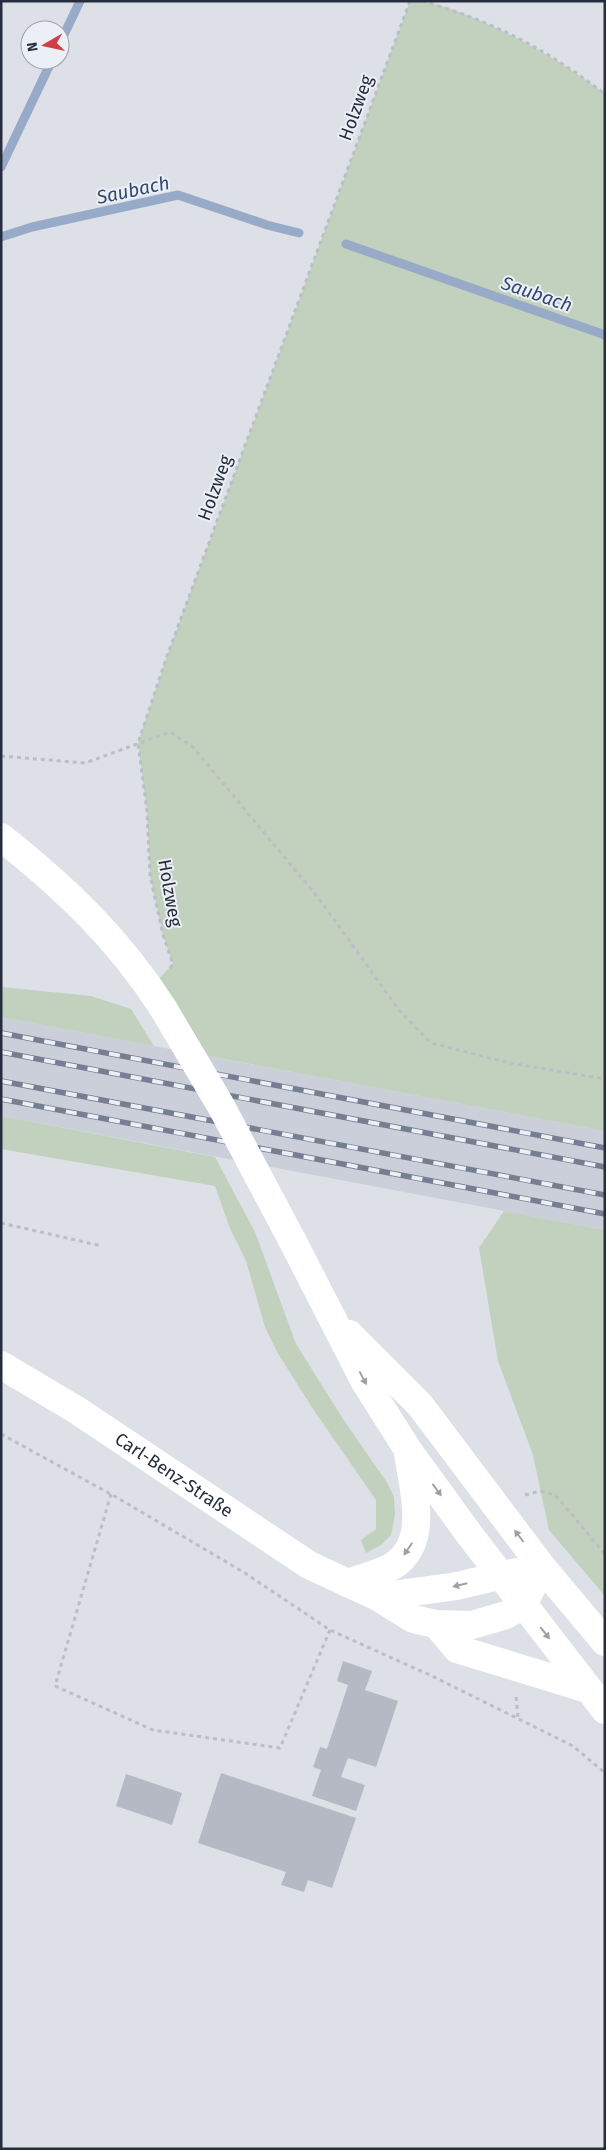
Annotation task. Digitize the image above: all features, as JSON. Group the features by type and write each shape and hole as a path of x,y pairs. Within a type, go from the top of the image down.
{"main road":[{"path":"1,837 72,896 98,922 157,998 221,1106 334,1319 365,1382 408,1450 500,1575 605,1710"},
{"path":"334,1319 420,1405 542,1567 605,1642"},
{"name":"Carl-Benz-Straße","path":"1,1365 75,1409 309,1565 378,1597 413,1619 436,1624 472,1625 506,1615 523,1605"},
{"path":"347,1583 388,1569 400,1560 412,1545 417,1522 408,1450"},
{"path":"378,1597 457,1586 542,1567"},
{"path":"523,1605 542,1567"},
{"path":"436,1624 457,1649 588,1689"}],"path":[{"name":"Holzweg","path":"157,998 173,964 163,934 150,875 147,811 138,742 167,656 410,1"},
{"path":"422,1 456,11 512,34 568,66 605,94"},
{"path":"1,756 85,763 138,742 170,732 193,746 320,900 398,1009 431,1043 510,1063 605,1080"},
{"path":"1,1223 102,1246"},
{"path":"1,1434 111,1494 244,1573 330,1630 432,1676 573,1746 605,1774"},
{"path":"496,1506 540,1491 555,1495 605,1554"},
{"path":"111,1494 55,1686 153,1730 280,1748 330,1630"}],"shaded area":[{"path":"1,1017 605,1131 605,1230 1,1116"}],"green space":[{"path":"410,1 427,3 460,12 511,35 543,52 605,94 605,1131 187,1052 150,988 173,964 163,935 150,875 147,811 138,743 167,656"},
{"path":"1,987 91,996 131,1009 154,1046 1,1017"},
{"path":"1,1116 215,1157 255,1232 296,1344 343,1419 388,1484 394,1497 395,1515 391,1535 381,1545 366,1553 361,1540 376,1529 376,1500 313,1409 277,1352 265,1327 246,1261 229,1226 215,1186 1,1149"},
{"path":"504,1211 605,1230 605,1596 549,1530 533,1455 498,1361 479,1248"}],"building":[{"path":"343,1661 372,1671 365,1690 398,1701 376,1767 348,1758 341,1777 365,1785 356,1811 312,1796 321,1770 313,1767 320,1747 327,1749 348,1685 337,1681"},
{"path":"221,1773 356,1818 332,1888 308,1880 304,1892 281,1885 286,1872 198,1843"},
{"path":"126,1774 182,1793 172,1825 116,1806"}],"waterway":[{"path":"70,22 80,1"},
{"path":"1,167 47,70"},
{"name":"Saubach","path":"1,237 32,227 178,195 267,225 299,233"},
{"name":"Saubach","path":"346,244 605,335"}],"railway":[{"path":"1,1033 605,1148"},
{"path":"1,1052 605,1167"},
{"path":"1,1081 605,1195"},
{"path":"1,1099 605,1214"}]}
